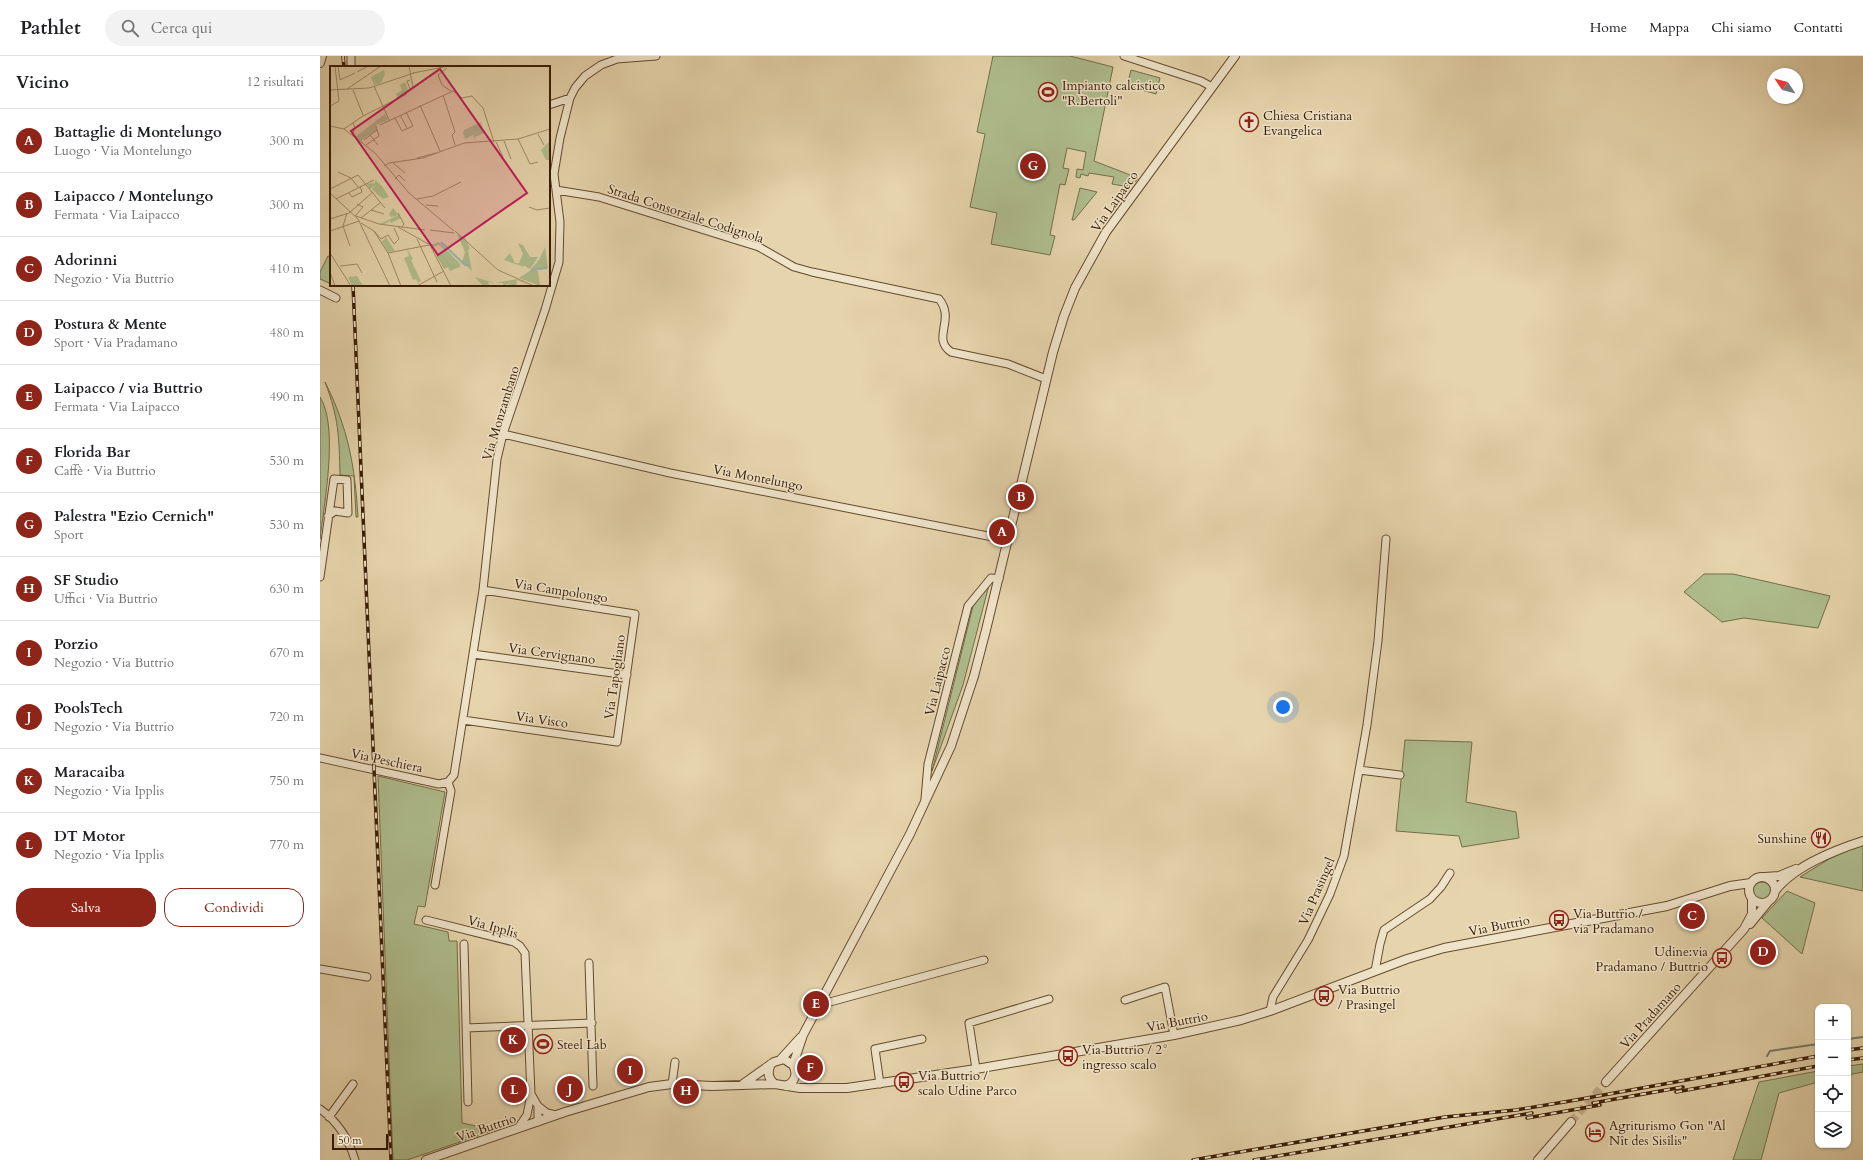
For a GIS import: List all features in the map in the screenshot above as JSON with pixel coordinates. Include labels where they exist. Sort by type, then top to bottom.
[{"type":"street","points":[[320,63],[322,56]]},
{"type":"street","points":[[351,56],[352,66]]},
{"type":"street","name":"Via Monzambano","points":[[435,885],[451,791],[448,782],[454,775],[483,590],[492,491],[497,460],[503,434],[545,310],[559,262],[560,222],[554,174],[560,138],[570,98],[575,88],[585,76],[601,65],[617,59],[656,56]]},
{"type":"street","points":[[1124,56],[1212,87]]},
{"type":"street","name":"Via Laipacco","points":[[793,1065],[803,1035],[924,806],[938,776],[962,716],[999,579],[1046,379],[1064,316],[1089,261],[1106,232],[1235,56]]},
{"type":"street","points":[[550,105],[570,98]]},
{"type":"street","name":"Strada Consorziale Codignola","points":[[556,190],[599,197],[759,247],[794,266],[812,272],[939,299],[945,306],[946,315],[942,340],[944,347],[951,352],[1029,371],[1046,379]]},
{"type":"street","points":[[320,290],[336,298]]},
{"type":"street","name":"Via Montelungo","points":[[503,434],[670,472],[1008,540]]},
{"type":"street","points":[[320,577],[328,516],[334,479],[347,480],[348,513],[333,512],[328,516]]},
{"type":"street","name":"Via Prasingel","points":[[1270,1011],[1270,1004],[1273,997],[1308,940],[1330,894],[1340,867],[1350,827],[1367,725],[1378,640],[1386,540]]},
{"type":"street","name":"Via Laipacco","points":[[924,806],[928,764],[968,606],[991,578],[999,579]]},
{"type":"street","name":"Via Campolongo","points":[[483,590],[635,614]]},
{"type":"street","name":"Via Tapogliano","points":[[617,742],[635,614]]},
{"type":"street","name":"Via Cervignano","points":[[473,654],[627,675]]},
{"type":"street","name":"Via Visco","points":[[463,720],[617,742]]},
{"type":"street","name":"Via Peschiera","points":[[320,758],[439,784],[448,782]]},
{"type":"street","points":[[1359,770],[1400,775]]},
{"type":"street","name":"Via Buttrio","points":[[426,1160],[448,1156],[518,1128],[638,1089],[672,1084],[774,1084],[808,1088],[847,1088],[976,1069],[1174,1035],[1241,1020],[1270,1011],[1407,959],[1444,948],[1667,906],[1723,889],[1751,883],[1756,878],[1779,876],[1802,868],[1863,841]]},
{"type":"street","name":"Via Buttrio","points":[[1723,889],[1739,890],[1758,903],[1768,902],[1773,898],[1775,891],[1785,880],[1802,868]]},
{"type":"street","points":[[1375,971],[1384,930],[1430,898],[1441,887],[1450,873]]},
{"type":"street","points":[[1765,877],[1772,882],[1775,891]]},
{"type":"street","points":[[1751,883],[1749,890],[1751,898]]},
{"type":"street","name":"Via Pradamano","points":[[1744,929],[1752,914],[1751,898]]},
{"type":"street","name":"Via Pradamano","points":[[1606,1082],[1744,929],[1752,923],[1768,902]]},
{"type":"street","name":"Via Ipplis","points":[[426,920],[511,941],[520,946],[526,957],[531,1094],[530,1108],[518,1128]]},
{"type":"street","name":"Via Ipplis","points":[[464,944],[468,1102]]},
{"type":"street","points":[[819,1005],[984,960]]},
{"type":"street","points":[[589,963],[593,1086]]},
{"type":"street","points":[[320,969],[367,977]]},
{"type":"street","points":[[1125,1000],[1165,987],[1174,1035]]},
{"type":"street","points":[[976,1069],[969,1023],[1049,999]]},
{"type":"street","points":[[466,1028],[592,1023]]},
{"type":"street","name":"Via Laipacco","points":[[781,1059],[803,1035]]},
{"type":"street","points":[[880,1084],[875,1049],[922,1039]]},
{"type":"street","points":[[740,1085],[781,1059],[788,1060],[793,1065],[795,1076],[792,1082],[786,1086]]},
{"type":"street","points":[[672,1084],[676,1062]]},
{"type":"street","points":[[771,1064],[769,1076],[774,1084]]},
{"type":"street","points":[[795,1076],[808,1088]]},
{"type":"street","points":[[329,1117],[353,1084]]},
{"type":"street","name":"Via Ipplis","points":[[531,1094],[538,1106]]},
{"type":"street","points":[[538,1106],[547,1113],[556,1115]]},
{"type":"street","points":[[538,1106],[538,1122]]},
{"type":"street","points":[[530,1108],[538,1122]]},
{"type":"street","points":[[320,1109],[347,1138],[356,1160]]},
{"type":"street","points":[[1538,1160],[1571,1122]]},
{"type":"green space","points":[[993,56],[1070,56],[1113,67],[1094,161],[1138,178],[1133,184],[1124,186],[1112,184],[1114,177],[1089,173],[1088,176],[1081,174],[1080,178],[1076,177],[1077,169],[1083,170],[1086,152],[1067,148],[1063,168],[1069,169],[1065,185],[1060,184],[1050,235],[1055,236],[1050,255],[991,244],[997,213],[970,207],[985,134],[977,132]]},
{"type":"green space","points":[[1131,70],[1160,78],[1156,94],[1127,86]]},
{"type":"green space","points":[[1080,188],[1097,192],[1074,220],[1072,220]]},
{"type":"green space","points":[[328,256],[330,257],[330,284],[320,279],[320,272]]},
{"type":"green space","points":[[325,382],[345,431],[349,448],[355,481],[358,517],[356,517],[354,476],[340,475],[336,417]]},
{"type":"green space","points":[[320,397],[326,410],[329,427],[329,466],[320,539]]},
{"type":"green space","points":[[1704,574],[1733,574],[1830,596],[1818,628],[1744,618],[1722,622],[1684,592]]},
{"type":"green space","points":[[989,585],[963,685],[932,771],[973,606]]},
{"type":"green space","points":[[1405,740],[1472,742],[1466,802],[1516,812],[1519,838],[1462,847],[1459,836],[1396,831]]},
{"type":"green space","points":[[378,776],[445,792],[425,907],[418,906],[414,924],[448,932],[449,941],[457,941],[462,1123],[495,1130],[407,1160],[393,1160]]},
{"type":"green space","points":[[1863,844],[1863,891],[1800,877],[1829,859]]},
{"type":"green space","points":[[1762,882],[1768,885],[1771,891],[1768,897],[1762,900],[1756,897],[1753,891],[1756,885]]},
{"type":"green space","points":[[1787,891],[1815,903],[1802,954],[1762,918]]},
{"type":"green space","points":[[1863,1064],[1863,1072],[1851,1074],[1851,1066]]},
{"type":"green space","points":[[1815,1072],[1815,1083],[1779,1093],[1761,1160],[1733,1160],[1759,1082]]},
{"type":"waterway","points":[[1851,1039],[1863,1037]]},
{"type":"waterway","points":[[1767,1056],[1770,1051],[1815,1044]]},
{"type":"tunnel","points":[[1571,1122],[1606,1082]]},
{"type":"railway","points":[[343,56],[344,66]]},
{"type":"railway","points":[[353,286],[391,1160]]},
{"type":"railway","points":[[1851,1050],[1863,1048]]},
{"type":"railway","points":[[1193,1160],[1445,1117],[1516,1110],[1815,1057]]},
{"type":"railway","points":[[1851,1060],[1863,1058]]},
{"type":"railway","points":[[1676,1092],[1815,1067]]},
{"type":"railway","points":[[1593,1103],[1683,1087]]},
{"type":"railway","points":[[1527,1118],[1600,1105]]},
{"type":"railway","points":[[1254,1160],[1532,1113]]},
{"type":"place","name":"Impianto calcistico \"R.Bertoli\"","points":[[1048,92]]},
{"type":"place","name":"Chiesa Cristiana Evangelica","points":[[1249,122]]},
{"type":"place","name":"Palestra \"Ezio Cernich\"","points":[[1033,166]]},
{"type":"place","name":"Laipacco / Montelungo","points":[[1021,497]]},
{"type":"place","name":"Battaglie di Montelungo","points":[[1002,532]]},
{"type":"place","name":"Sunshine","points":[[1821,838]]},
{"type":"place","name":"Adorinni","points":[[1692,916]]},
{"type":"place","name":"Via Buttrio / via Pradamano","points":[[1559,920]]},
{"type":"place","name":"Postura & Mente","points":[[1763,952]]},
{"type":"place","name":"Udine:via Pradamano / Buttrio","points":[[1722,958]]},
{"type":"place","name":"Via Buttrio / Prasingel","points":[[1324,996]]},
{"type":"place","name":"Laipacco / via Buttrio","points":[[816,1004]]},
{"type":"place","name":"Maracaiba","points":[[513,1040]]},
{"type":"place","name":"Steel Lab","points":[[543,1044]]},
{"type":"place","name":"Via Buttrio / 2° ingresso scalo","points":[[1068,1056]]},
{"type":"place","name":"Florida Bar","points":[[810,1068]]},
{"type":"place","name":"Porzio","points":[[630,1071]]},
{"type":"place","name":"Via Buttrio / scalo Udine Parco","points":[[904,1082]]},
{"type":"place","name":"PoolsTech","points":[[570,1089]]},
{"type":"place","name":"DT Motor","points":[[514,1090]]},
{"type":"place","name":"SF Studio","points":[[686,1091]]},
{"type":"place","name":"Agriturismo Gon \"Al Nît des Sisîlis\"","points":[[1595,1132]]}]
